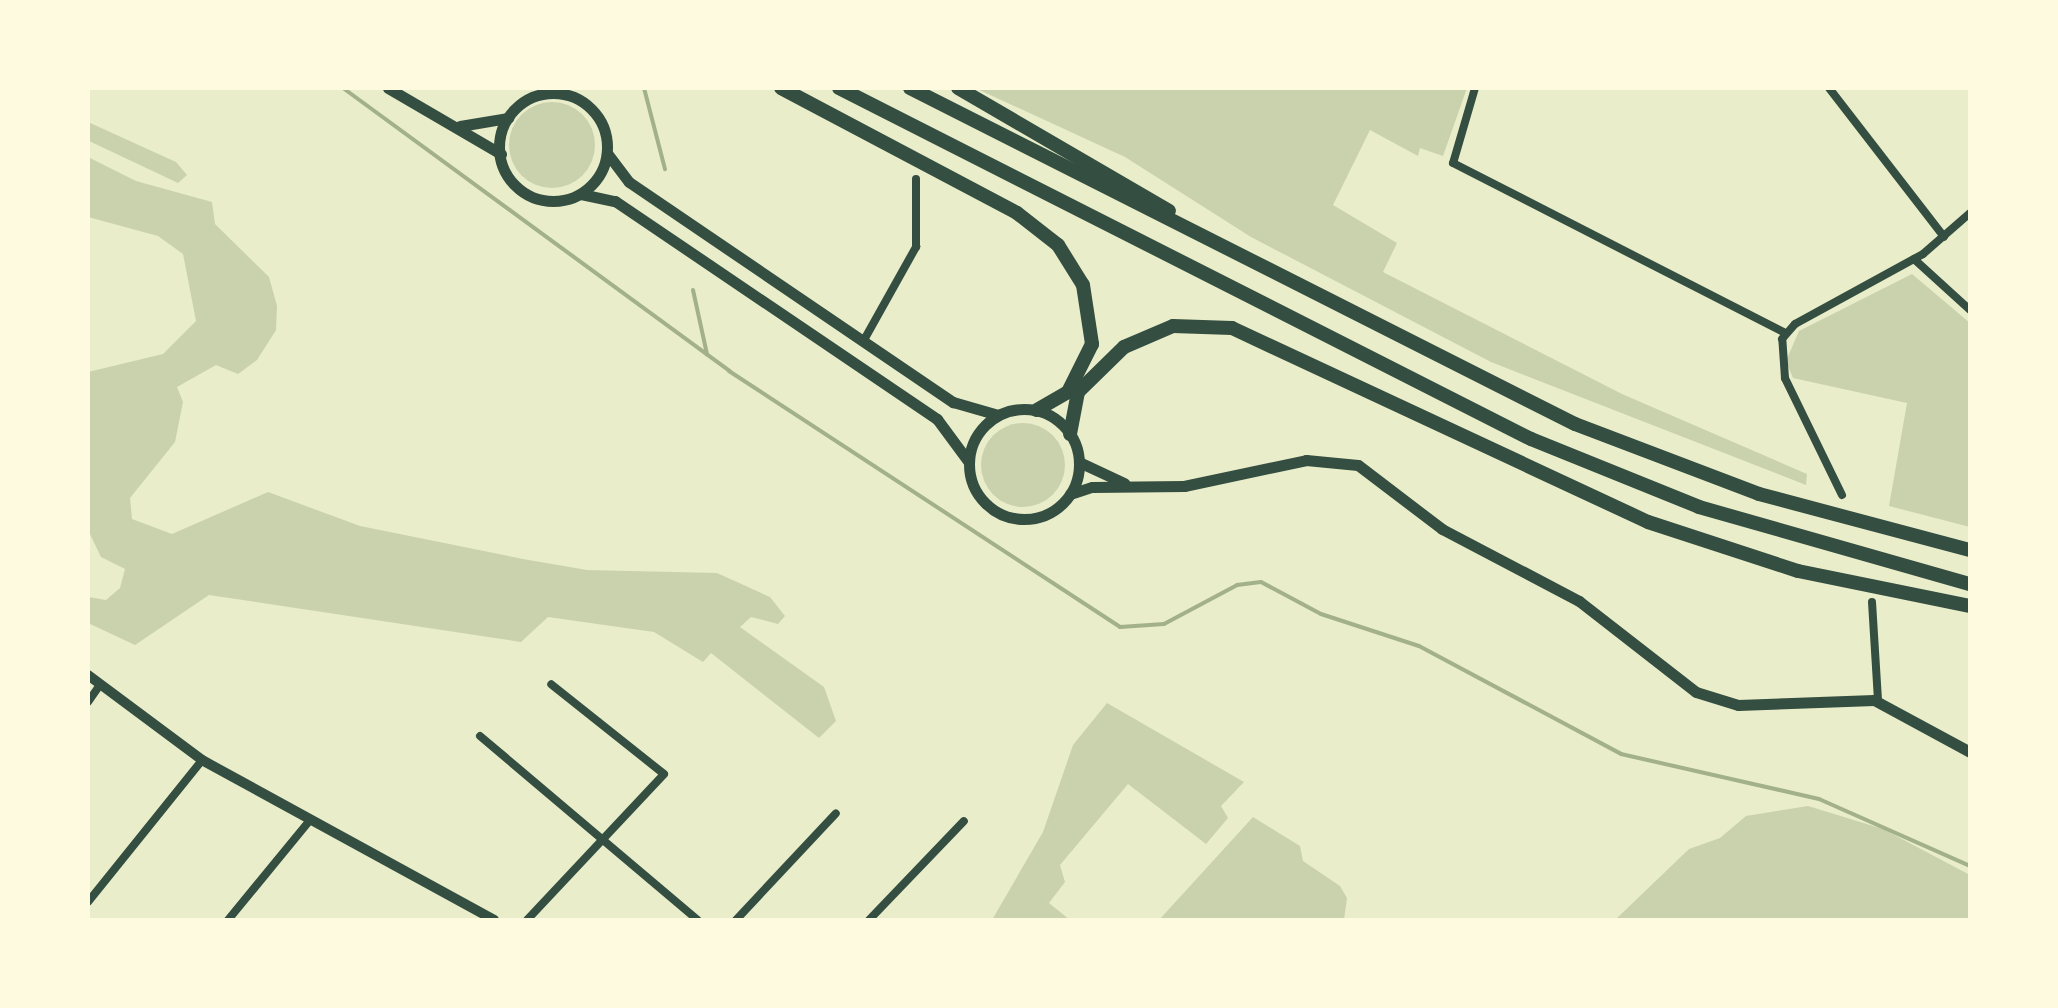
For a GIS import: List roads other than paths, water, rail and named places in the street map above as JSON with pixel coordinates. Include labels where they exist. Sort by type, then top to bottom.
[{"type":"highway","points":[[781,88],[911,160],[1031,221],[1058,245],[1083,285],[1091,352],[1068,392],[1037,410]]},
{"type":"highway","points":[[839,88],[1546,445],[1712,511],[1970,584]]},
{"type":"highway","points":[[910,88],[1240,257],[1626,445],[1759,494],[1970,550]]},
{"type":"highway","points":[[964,92],[1240,257]]},
{"type":"highway","points":[[1070,434],[1078,392],[1124,347],[1173,326],[1232,328],[1676,533],[1810,574],[1970,606]]},
{"type":"main road","points":[[388,88],[459,126],[501,154]]},
{"type":"main road","points":[[574,88],[602,124],[607,153],[629,182],[962,407],[998,415],[1037,410],[1070,434],[1079,462],[1070,494]]},
{"type":"main road","points":[[459,126],[508,118],[534,93],[557,94],[583,102]]},
{"type":"main road","points":[[508,118],[501,154],[511,181],[533,198],[561,201],[581,194],[615,201],[937,419],[968,461],[978,495],[1006,517],[1042,516],[1070,494],[1128,485],[1184,486],[1306,460],[1358,465],[1442,529],[1579,601],[1696,692],[1738,705],[1878,701],[1970,752]]},
{"type":"main road","points":[[581,194],[607,153]]},
{"type":"main road","points":[[968,461],[977,434],[998,415]]},
{"type":"main road","points":[[1079,462],[1128,485]]},
{"type":"street","points":[[1475,88],[1453,163],[1785,333]]},
{"type":"street","points":[[1829,88],[1944,237]]},
{"type":"street","points":[[864,340],[916,247],[916,179]]},
{"type":"street","points":[[1785,333],[1914,259],[1970,213]]},
{"type":"street","points":[[1914,259],[1970,310]]},
{"type":"street","points":[[1785,333],[1781,367],[1842,495]]},
{"type":"street","points":[[1872,602],[1878,701]]},
{"type":"street","points":[[88,675],[202,760],[494,920]]},
{"type":"street","points":[[527,920],[664,774],[551,684]]},
{"type":"street","points":[[88,702],[100,685]]},
{"type":"street","points":[[480,736],[698,920]]},
{"type":"street","points":[[88,902],[202,760]]},
{"type":"street","points":[[736,920],[836,813]]},
{"type":"street","points":[[228,920],[310,820]]},
{"type":"street","points":[[869,920],[964,821]]},
{"type":"waterway","points":[[343,88],[729,371],[1120,627],[1164,624],[1237,585],[1261,582],[1321,614],[1419,646],[1621,754],[1819,799],[1970,866]]},
{"type":"waterway","points":[[644,88],[665,169]]},
{"type":"waterway","points":[[693,290],[707,354]]}]
